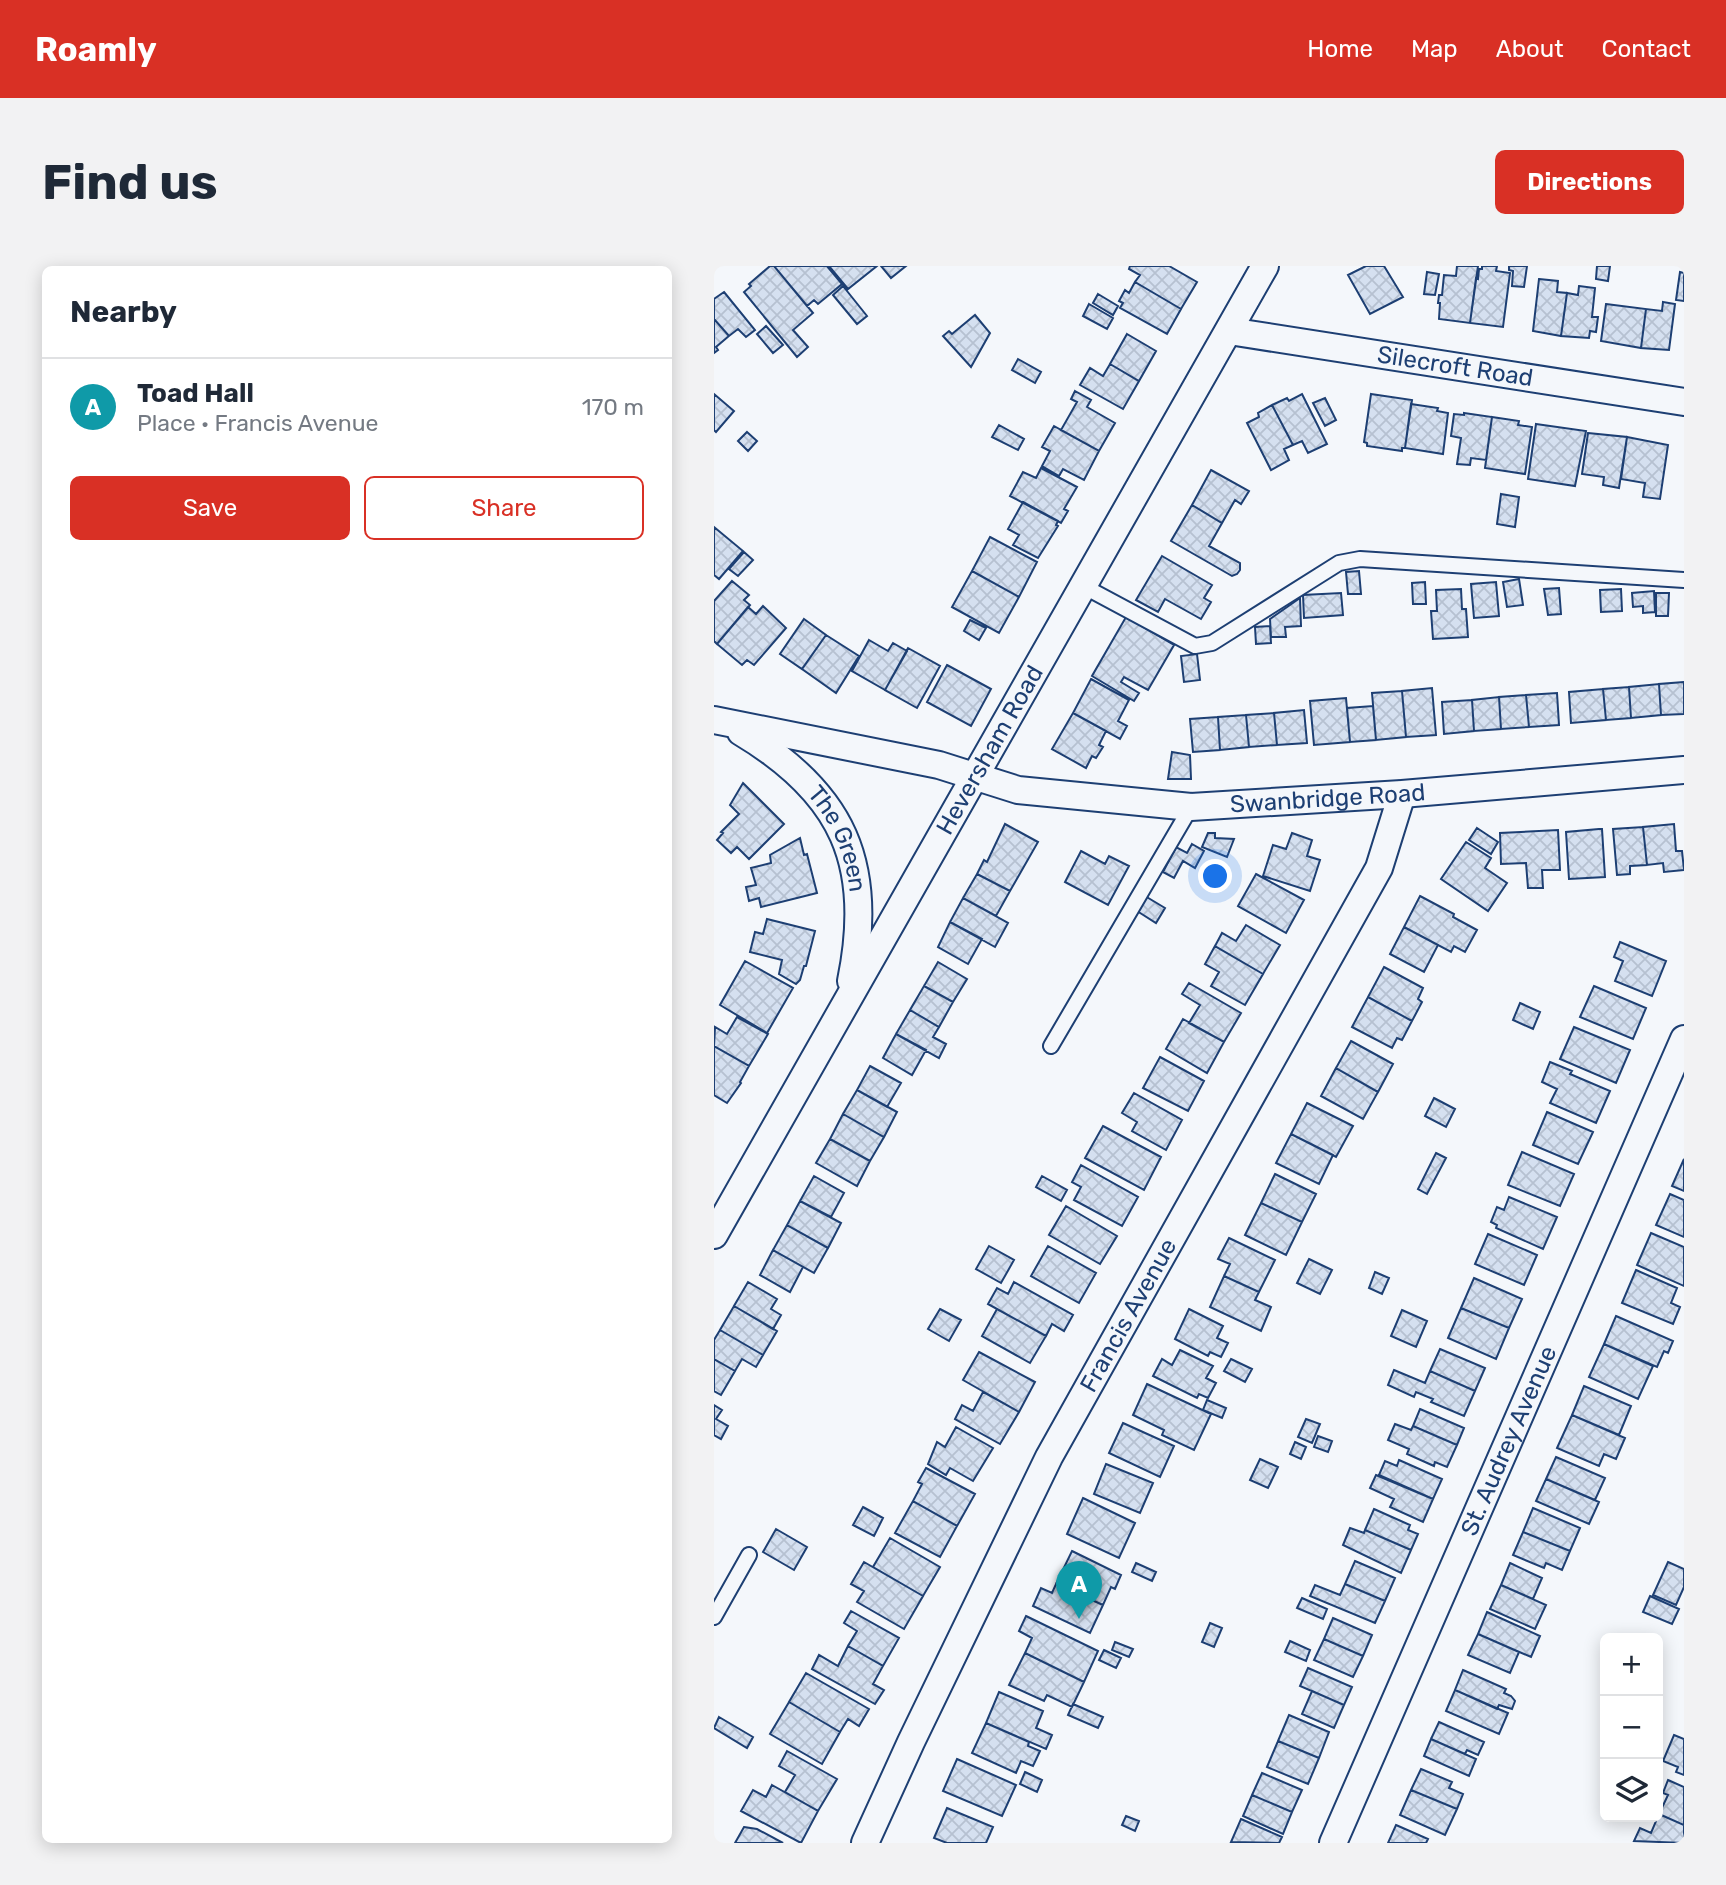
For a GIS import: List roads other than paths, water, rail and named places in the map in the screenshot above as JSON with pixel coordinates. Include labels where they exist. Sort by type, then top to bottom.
[{"type":"street","name":"Heversham Road","points":[[714,1235],[1265,266]]},
{"type":"street","name":"Silecroft Road","points":[[1229,331],[1684,402]]},
{"type":"street","name":"The Green","points":[[720,721],[939,765],[973,776]]},
{"type":"street","name":"The Green","points":[[720,721],[769,749],[802,776],[824,800],[841,828],[852,860],[860,920],[848,1000]]},
{"type":"street","name":"Swanbridge Road","points":[[973,776],[1018,790],[1191,807],[1402,794],[1684,770]]},
{"type":"street","name":"Francis Avenue","points":[[865,1843],[1049,1457],[1378,868],[1402,794]]},
{"type":"street","name":"St. Audrey Avenue","points":[[1333,1843],[1684,1039]]},
{"type":"lane","points":[[1083,586],[1195,646],[1212,643],[1339,563],[1360,559],[1684,580]]},
{"type":"lane","points":[[1051,1046],[1191,807]]},
{"type":"lane","points":[[714,1617],[749,1555]]},
{"type":"place","name":"Toad Hall","points":[[1079,1619]]}]
